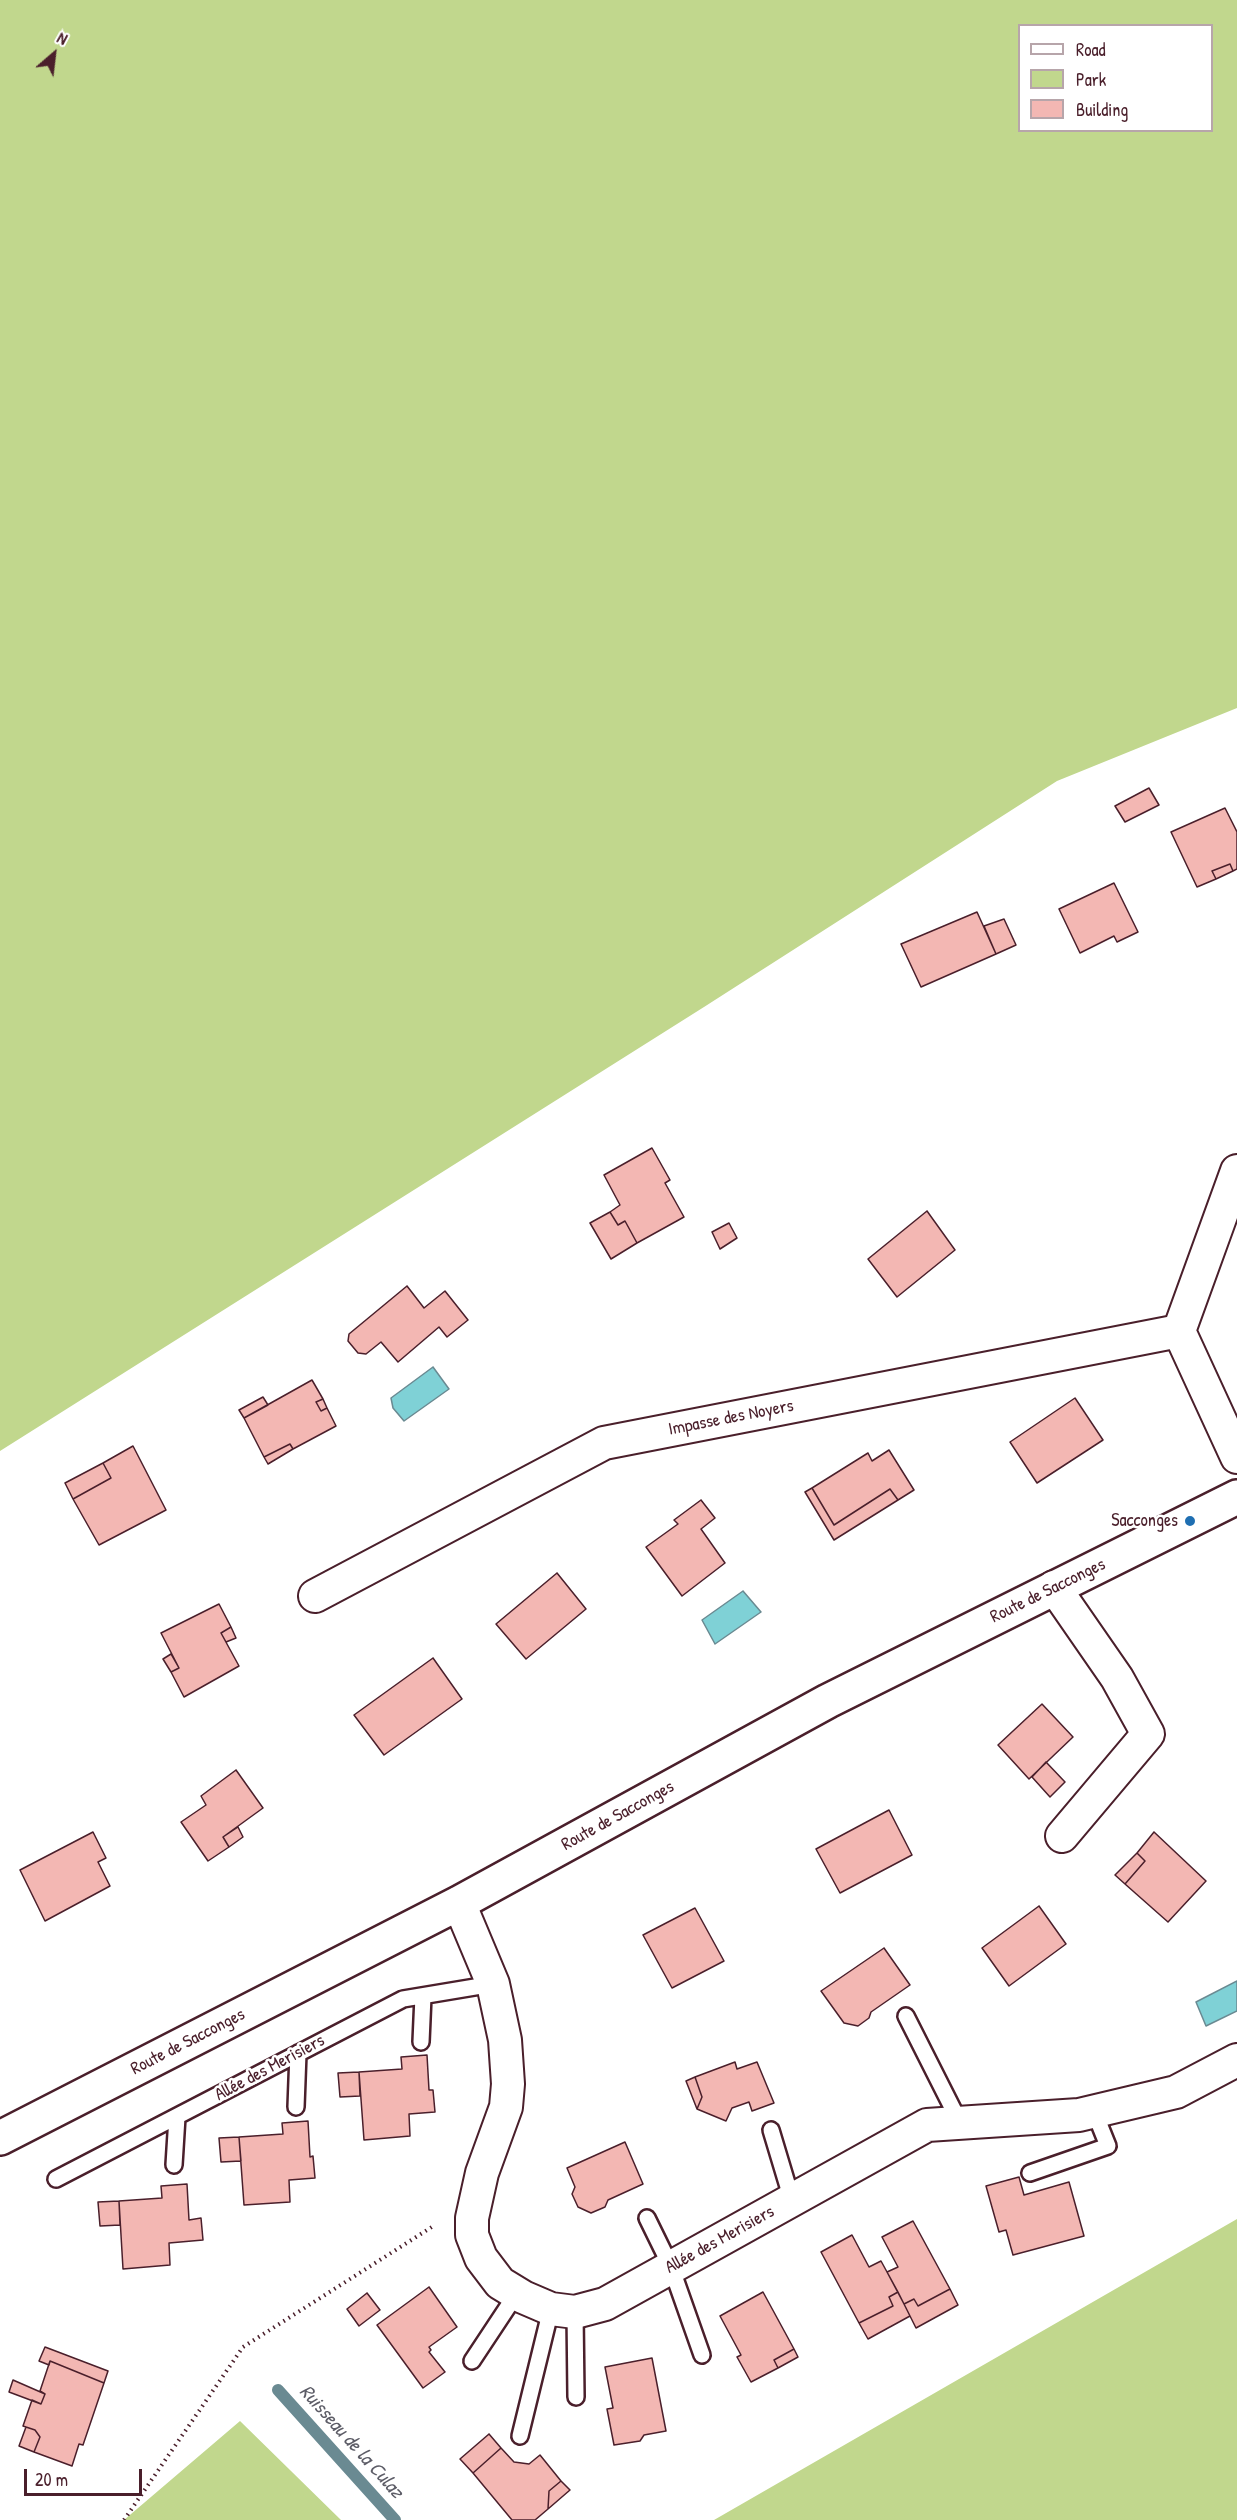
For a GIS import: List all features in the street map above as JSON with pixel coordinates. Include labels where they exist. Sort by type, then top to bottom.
[{"type":"street","points":[[1237,1171],[1179,1331],[1237,1457]]},
{"type":"street","name":"Impasse des Noyers","points":[[315,1596],[604,1443],[1179,1331]]},
{"type":"street","name":"Route de Sacconges","points":[[0,2138],[459,1903],[828,1701],[1237,1497]]},
{"type":"street","points":[[1054,1587],[1117,1678],[1148,1734],[1062,1836]]},
{"type":"street","points":[[459,1903],[493,1984],[505,2040],[508,2084],[506,2107],[482,2173],[476,2198],[472,2218],[472,2235],[481,2258],[500,2283],[517,2293],[563,2311]]},
{"type":"street","name":"Allée des Merisiers","points":[[563,2311],[605,2304],[927,2125],[1079,2115],[1176,2092],[1237,2060]]},
{"type":"lane","name":"Allée des Merisiers","points":[[56,2179],[403,1999],[493,1984]]},
{"type":"lane","points":[[421,2042],[423,1996]]},
{"type":"lane","points":[[906,2016],[960,2123]]},
{"type":"lane","points":[[297,2107],[298,2053]]},
{"type":"lane","points":[[1030,2173],[1107,2146],[1094,2111]]},
{"type":"lane","points":[[174,2165],[177,2117]]},
{"type":"lane","points":[[771,2130],[792,2200]]},
{"type":"lane","points":[[647,2218],[671,2267],[702,2355]]},
{"type":"lane","points":[[472,2361],[517,2293]]},
{"type":"lane","points":[[563,2311],[576,2397]]},
{"type":"lane","points":[[520,2436],[563,2311]]},
{"type":"path","points":[[124,2520],[243,2348],[476,2198]]},
{"type":"green space","points":[[0,0],[1237,0],[1237,708],[1057,781],[704,1007],[0,1451]]},
{"type":"green space","points":[[1237,2219],[1237,2520],[714,2520]]},
{"type":"green space","points":[[240,2421],[341,2520],[124,2520]]},
{"type":"water","points":[[433,1367],[449,1389],[404,1421],[393,1408],[391,1398]]},
{"type":"water","points":[[743,1591],[761,1612],[715,1644],[702,1620]]},
{"type":"water","points":[[1237,1981],[1237,2011],[1206,2026],[1196,2002]]},
{"type":"building","points":[[1149,788],[1159,805],[1125,822],[1115,806]]},
{"type":"building","points":[[1225,808],[1237,832],[1237,869],[1233,871],[1230,864],[1212,871],[1216,879],[1197,887],[1171,832]]},
{"type":"building","points":[[1230,864],[1233,871],[1216,879],[1212,871]]},
{"type":"building","points":[[1114,883],[1138,932],[1117,942],[1114,936],[1080,953],[1059,909]]},
{"type":"building","points":[[977,912],[996,954],[921,987],[901,944]]},
{"type":"building","points":[[1004,919],[1016,945],[996,954],[984,926]]},
{"type":"building","points":[[652,1148],[670,1180],[665,1183],[684,1217],[637,1243],[625,1221],[618,1225],[610,1212],[620,1205],[604,1175]]},
{"type":"building","points":[[927,1211],[955,1250],[897,1297],[868,1259]]},
{"type":"building","points":[[610,1212],[618,1225],[625,1221],[637,1243],[611,1259],[590,1223]]},
{"type":"building","points":[[729,1223],[737,1238],[720,1249],[712,1232]]},
{"type":"building","points":[[407,1286],[424,1308],[445,1291],[468,1320],[447,1337],[439,1327],[398,1362],[381,1342],[366,1354],[358,1353],[348,1341],[349,1334]]},
{"type":"building","points":[[312,1380],[323,1399],[316,1402],[321,1411],[327,1408],[336,1426],[293,1449],[290,1444],[264,1457],[244,1418]]},
{"type":"building","points":[[263,1397],[268,1405],[244,1418],[239,1410]]},
{"type":"building","points":[[1075,1398],[1103,1440],[1037,1483],[1010,1442]]},
{"type":"building","points":[[323,1399],[327,1408],[321,1411],[316,1402]]},
{"type":"building","points":[[290,1444],[293,1449],[268,1464],[264,1457]]},
{"type":"building","points":[[133,1446],[166,1510],[99,1545],[73,1499],[111,1478],[103,1463]]},
{"type":"building","points":[[889,1450],[914,1490],[898,1500],[890,1489],[834,1525],[812,1488],[868,1453],[872,1461]]},
{"type":"building","points":[[103,1463],[111,1478],[73,1499],[65,1483]]},
{"type":"building","points":[[812,1488],[834,1525],[890,1489],[898,1500],[834,1540],[805,1492]]},
{"type":"building","points":[[701,1500],[715,1518],[701,1529],[725,1563],[682,1596],[646,1547],[678,1524],[674,1520]]},
{"type":"building","points":[[557,1573],[586,1609],[526,1659],[496,1624]]},
{"type":"building","points":[[219,1604],[231,1627],[221,1633],[239,1666],[184,1697],[171,1672],[179,1668],[161,1633]]},
{"type":"building","points":[[231,1627],[236,1638],[226,1642],[221,1633]]},
{"type":"building","points":[[171,1654],[179,1668],[171,1672],[163,1659]]},
{"type":"building","points":[[433,1658],[462,1699],[384,1755],[354,1715]]},
{"type":"building","points":[[1042,1704],[1073,1737],[1029,1779],[998,1745]]},
{"type":"building","points":[[1046,1762],[1065,1782],[1050,1797],[1032,1777]]},
{"type":"building","points":[[236,1770],[263,1808],[223,1837],[229,1847],[208,1861],[181,1822],[206,1805],[201,1796]]},
{"type":"building","points":[[889,1810],[912,1855],[840,1893],[816,1849]]},
{"type":"building","points":[[238,1827],[243,1837],[229,1847],[223,1837]]},
{"type":"building","points":[[93,1832],[106,1858],[98,1862],[110,1886],[45,1921],[20,1870]]},
{"type":"building","points":[[1154,1832],[1206,1881],[1168,1922],[1125,1884],[1145,1861],[1137,1853]]},
{"type":"building","points":[[1137,1853],[1145,1861],[1125,1884],[1115,1875]]},
{"type":"building","points":[[1039,1906],[1066,1944],[1009,1986],[982,1948]]},
{"type":"building","points":[[695,1908],[724,1961],[672,1988],[643,1935]]},
{"type":"building","points":[[884,1948],[910,1985],[871,2012],[869,2018],[858,2026],[844,2023],[821,1991]]},
{"type":"building","points":[[427,2055],[429,2090],[433,2090],[435,2112],[409,2114],[410,2136],[364,2140],[359,2072],[402,2069],[401,2057]]},
{"type":"building","points":[[735,2062],[737,2069],[757,2062],[774,2103],[752,2111],[749,2102],[732,2108],[726,2121],[697,2109],[702,2097],[695,2077]]},
{"type":"building","points":[[359,2072],[360,2096],[340,2097],[338,2073]]},
{"type":"building","points":[[695,2077],[702,2097],[697,2109],[686,2081]]},
{"type":"building","points":[[308,2121],[310,2157],[313,2156],[315,2178],[289,2180],[290,2202],[244,2205],[239,2137],[283,2134],[282,2123]]},
{"type":"building","points":[[239,2137],[241,2161],[221,2162],[219,2138]]},
{"type":"building","points":[[625,2142],[643,2184],[608,2200],[605,2207],[591,2213],[578,2207],[572,2194],[575,2187],[567,2168]]},
{"type":"building","points":[[1019,2177],[1024,2195],[1069,2182],[1084,2236],[1013,2255],[1006,2230],[999,2232],[986,2186]]},
{"type":"building","points":[[187,2184],[189,2220],[201,2218],[203,2240],[169,2243],[170,2265],[123,2269],[119,2201],[162,2198],[161,2186]]},
{"type":"building","points":[[119,2201],[120,2225],[100,2226],[98,2202]]},
{"type":"building","points":[[913,2221],[950,2289],[918,2306],[914,2299],[904,2304],[887,2272],[898,2267],[882,2237]]},
{"type":"building","points":[[852,2235],[869,2267],[881,2261],[898,2292],[889,2297],[893,2306],[859,2323],[821,2252]]},
{"type":"building","points":[[429,2287],[457,2327],[429,2347],[431,2350],[429,2352],[445,2372],[423,2388],[377,2325]]},
{"type":"building","points":[[950,2289],[958,2305],[916,2328],[904,2304],[914,2299],[918,2306]]},
{"type":"building","points":[[763,2292],[794,2349],[774,2360],[778,2368],[751,2382],[737,2357],[741,2355],[720,2316]]},
{"type":"building","points":[[898,2292],[910,2316],[868,2339],[859,2323],[893,2306],[889,2297]]},
{"type":"building","points":[[367,2293],[380,2310],[359,2326],[347,2309]]},
{"type":"building","points":[[45,2347],[108,2371],[104,2383],[50,2361],[49,2365],[39,2361]]},
{"type":"building","points":[[794,2349],[798,2357],[778,2368],[774,2360]]},
{"type":"building","points":[[652,2358],[666,2431],[644,2435],[640,2441],[614,2445],[607,2409],[613,2408],[605,2367]]},
{"type":"building","points":[[50,2361],[104,2383],[83,2445],[79,2444],[72,2466],[34,2452],[40,2437],[35,2430],[23,2426],[32,2400],[41,2404],[45,2394],[40,2391]]},
{"type":"building","points":[[13,2380],[45,2394],[41,2404],[9,2392]]},
{"type":"building","points":[[26,2427],[35,2430],[40,2437],[34,2452],[19,2446]]},
{"type":"building","points":[[489,2434],[501,2448],[473,2473],[460,2459]]},
{"type":"building","points":[[501,2448],[514,2462],[529,2464],[540,2455],[561,2481],[549,2491],[548,2509],[535,2520],[512,2520],[473,2473]]},
{"type":"building","points":[[561,2481],[570,2490],[548,2509],[549,2491]]},
{"type":"waterway","name":"Ruisseau de la Culaz","points":[[278,2390],[395,2520]]},
{"type":"place","name":"Sacconges","points":[[1190,1521]]}]
